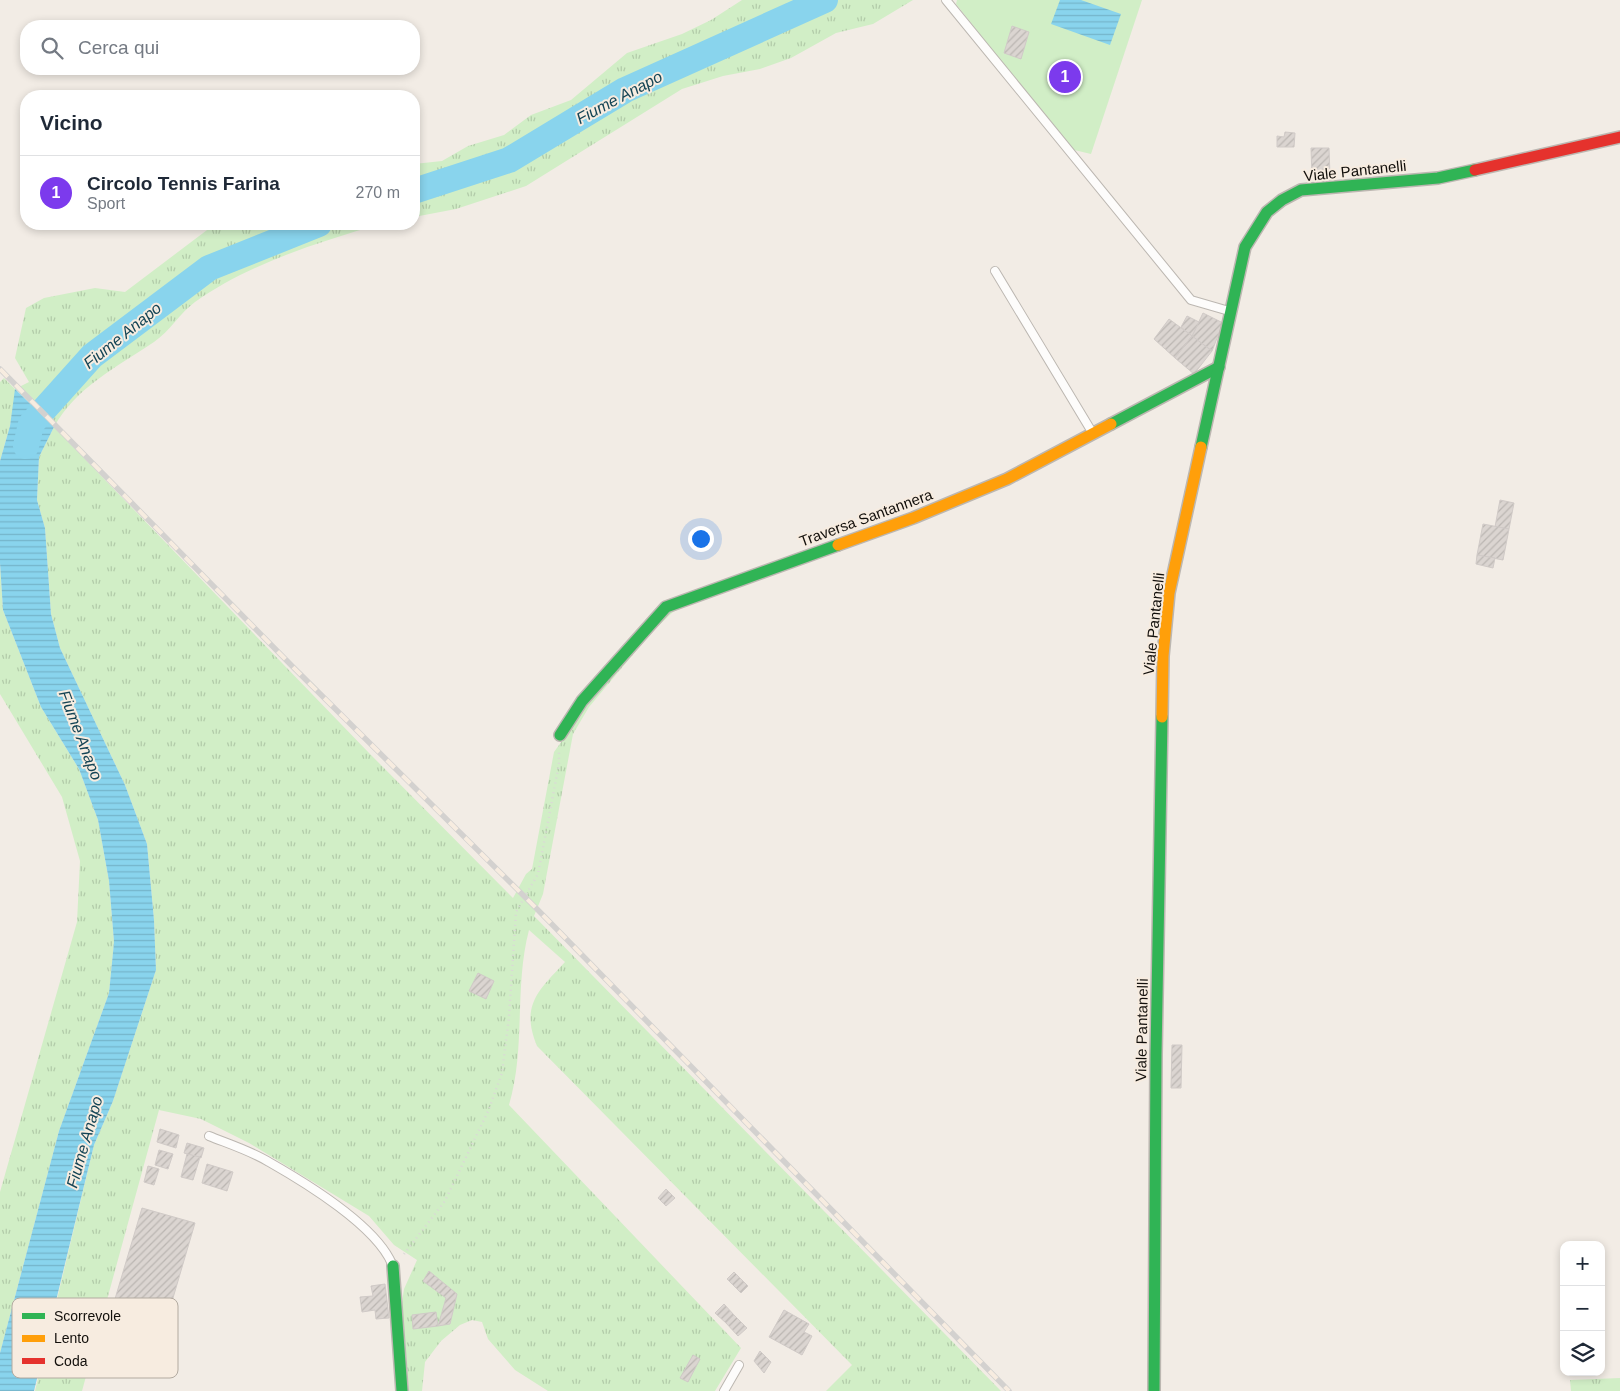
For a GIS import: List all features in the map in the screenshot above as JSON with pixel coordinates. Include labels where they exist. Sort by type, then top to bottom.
[{"type":"street","name":"Viale Pantanelli","points":[[1154,1390],[1156,1055],[1163,656],[1169,593],[1248,240],[1264,214],[1286,196],[1301,190],[1438,178],[1620,137]]},
{"type":"street","name":"Traversa Santannera","points":[[560,735],[582,701],[666,607],[930,512],[1007,479],[1092,432],[1219,367]]},
{"type":"street","points":[[393,1266],[402,1391]]},
{"type":"lane","points":[[946,0],[1191,300],[1231,311]]},
{"type":"lane","points":[[995,271],[1092,432]]},
{"type":"lane","points":[[209,1136],[268,1162],[342,1209],[362,1225],[386,1250],[393,1266]]},
{"type":"lane","points":[[724,1391],[740,1366]]},
{"type":"path","points":[[393,1266],[411,1247],[444,1201],[488,1109],[502,1073],[509,1017],[516,912],[538,874],[559,764],[560,735]]},
{"type":"green space","points":[[742,0],[913,0],[873,24],[836,33],[791,58],[760,69],[723,76],[682,89],[526,186],[456,209],[420,216],[420,163],[442,161],[468,146],[504,135],[531,115],[571,100],[627,53],[682,34],[711,20]]},
{"type":"green space","points":[[957,0],[1142,0],[1091,154],[1070,149],[956,4]]},
{"type":"green space","points":[[207,230],[361,230],[261,265],[216,288],[190,306],[160,338],[85,389],[63,413],[54,427],[16,389],[10,426],[0,461],[0,382],[4,378],[15,389],[29,382],[15,358],[26,308],[44,298],[95,288],[125,292]]},
{"type":"green space","points":[[54,427],[369,753],[513,898],[526,874],[532,869],[554,752],[613,670],[657,619],[667,612],[700,599],[673,612],[652,632],[589,707],[573,734],[543,894],[534,916],[1001,1391],[826,1391],[852,1365],[537,1046],[532,1032],[531,1020],[535,999],[547,981],[565,962],[529,930],[522,973],[517,1062],[509,1105],[741,1348],[715,1391],[548,1391],[515,1370],[488,1339],[482,1322],[472,1320],[460,1325],[441,1341],[425,1362],[422,1391],[409,1391],[402,1302],[404,1289],[417,1260],[394,1245],[369,1216],[249,1143],[201,1119],[159,1110],[107,1298],[57,1298],[94,1145],[113,1101],[156,970],[154,920],[147,844],[125,785],[60,648],[51,614],[45,528],[37,500],[39,457]]},
{"type":"green space","points":[[0,563],[3,610],[41,707],[79,769],[98,820],[109,881],[114,942],[109,993],[59,1131],[15,1298],[12,1298],[12,1308],[0,1353],[0,1192],[77,922],[80,861],[62,797],[0,694]]},
{"type":"green space","points":[[38,1378],[86,1378],[82,1391],[35,1391]]},
{"type":"green space","points":[[1620,1378],[1620,1391],[1571,1391],[1570,1380]]},
{"type":"water","points":[[1060,0],[1081,0],[1121,14],[1110,45],[1051,24]]},
{"type":"water","points":[[15,389],[54,427],[39,457],[37,500],[45,528],[51,614],[60,648],[125,785],[147,844],[154,920],[156,970],[113,1101],[94,1145],[57,1298],[15,1298],[59,1131],[109,993],[114,942],[109,881],[98,820],[79,769],[41,707],[3,610],[0,563],[0,461],[10,426]]},
{"type":"water","points":[[12,1308],[12,1378],[37,1378],[34,1391],[0,1391],[0,1353]]},
{"type":"building","points":[[1012,26],[1029,32],[1021,59],[1004,53]]},
{"type":"building","points":[[1285,132],[1295,133],[1294,147],[1277,147],[1277,136],[1284,137]]},
{"type":"building","points":[[1311,148],[1329,148],[1330,176],[1312,177]]},
{"type":"building","points":[[1203,313],[1223,323],[1212,351],[1192,336]]},
{"type":"building","points":[[1187,316],[1199,322],[1192,336],[1181,327]]},
{"type":"building","points":[[1169,319],[1192,336],[1175,358],[1154,339]]},
{"type":"building","points":[[1192,336],[1212,351],[1194,374],[1175,358]]},
{"type":"building","points":[[1500,500],[1514,503],[1509,529],[1495,527]]},
{"type":"building","points":[[1483,524],[1509,529],[1503,560],[1477,555]]},
{"type":"building","points":[[1477,555],[1495,558],[1493,568],[1476,564]]},
{"type":"building","points":[[478,973],[494,981],[486,999],[469,991]]},
{"type":"building","points":[[1172,1045],[1182,1045],[1181,1088],[1171,1088]]},
{"type":"building","points":[[160,1129],[179,1135],[176,1148],[157,1142]]},
{"type":"building","points":[[187,1143],[204,1148],[201,1158],[184,1153]]},
{"type":"building","points":[[159,1150],[173,1154],[168,1169],[155,1165]]},
{"type":"building","points":[[187,1154],[200,1157],[193,1180],[181,1177]]},
{"type":"building","points":[[207,1164],[233,1172],[227,1191],[202,1183]]},
{"type":"building","points":[[148,1166],[159,1169],[154,1185],[144,1182]]},
{"type":"building","points":[[666,1189],[675,1198],[666,1206],[658,1198]]},
{"type":"building","points":[[142,1208],[195,1223],[173,1298],[115,1298]]},
{"type":"building","points":[[429,1271],[457,1294],[450,1324],[438,1326],[446,1298],[423,1281]]},
{"type":"building","points":[[734,1272],[748,1286],[741,1293],[727,1279]]},
{"type":"building","points":[[385,1284],[389,1318],[376,1319],[375,1310],[362,1312],[360,1297],[373,1296],[371,1286]]},
{"type":"building","points":[[724,1304],[734,1315],[726,1323],[715,1313]]},
{"type":"building","points":[[784,1310],[809,1324],[804,1332],[812,1336],[802,1355],[769,1337]]},
{"type":"building","points":[[436,1312],[438,1326],[413,1329],[412,1315]]},
{"type":"building","points":[[734,1315],[747,1328],[738,1336],[726,1323]]},
{"type":"building","points":[[760,1351],[771,1362],[764,1373],[754,1361]]},
{"type":"building","points":[[693,1355],[700,1359],[688,1382],[680,1378]]},
{"type":"waterway","name":"Fiume Anapo","points":[[420,189],[509,160],[625,90],[825,0]]},
{"type":"waterway","name":"Fiume Anapo","points":[[26,446],[31,424],[92,356],[209,268],[304,230]]},
{"type":"railway","points":[[0,369],[293,667],[536,908],[1009,1391]]},
{"type":"traffic: fast","points":[[1201,447],[1245,247],[1267,212],[1282,200],[1301,190],[1438,178],[1475,170]]},
{"type":"traffic: fast","points":[[1111,424],[1219,367]]},
{"type":"traffic: fast","points":[[560,735],[582,701],[666,607],[838,545]]},
{"type":"traffic: fast","points":[[1154,1391],[1156,1055],[1162,717]]},
{"type":"traffic: fast","points":[[393,1266],[402,1391]]},
{"type":"traffic: slow","points":[[838,545],[913,518],[1007,479],[1111,424]]},
{"type":"traffic: slow","points":[[1162,717],[1163,656],[1169,593],[1201,447]]},
{"type":"traffic: jam","points":[[1475,170],[1620,137]]},
{"type":"place","name":"Circolo Tennis Farina","points":[[1065,77]]}]
